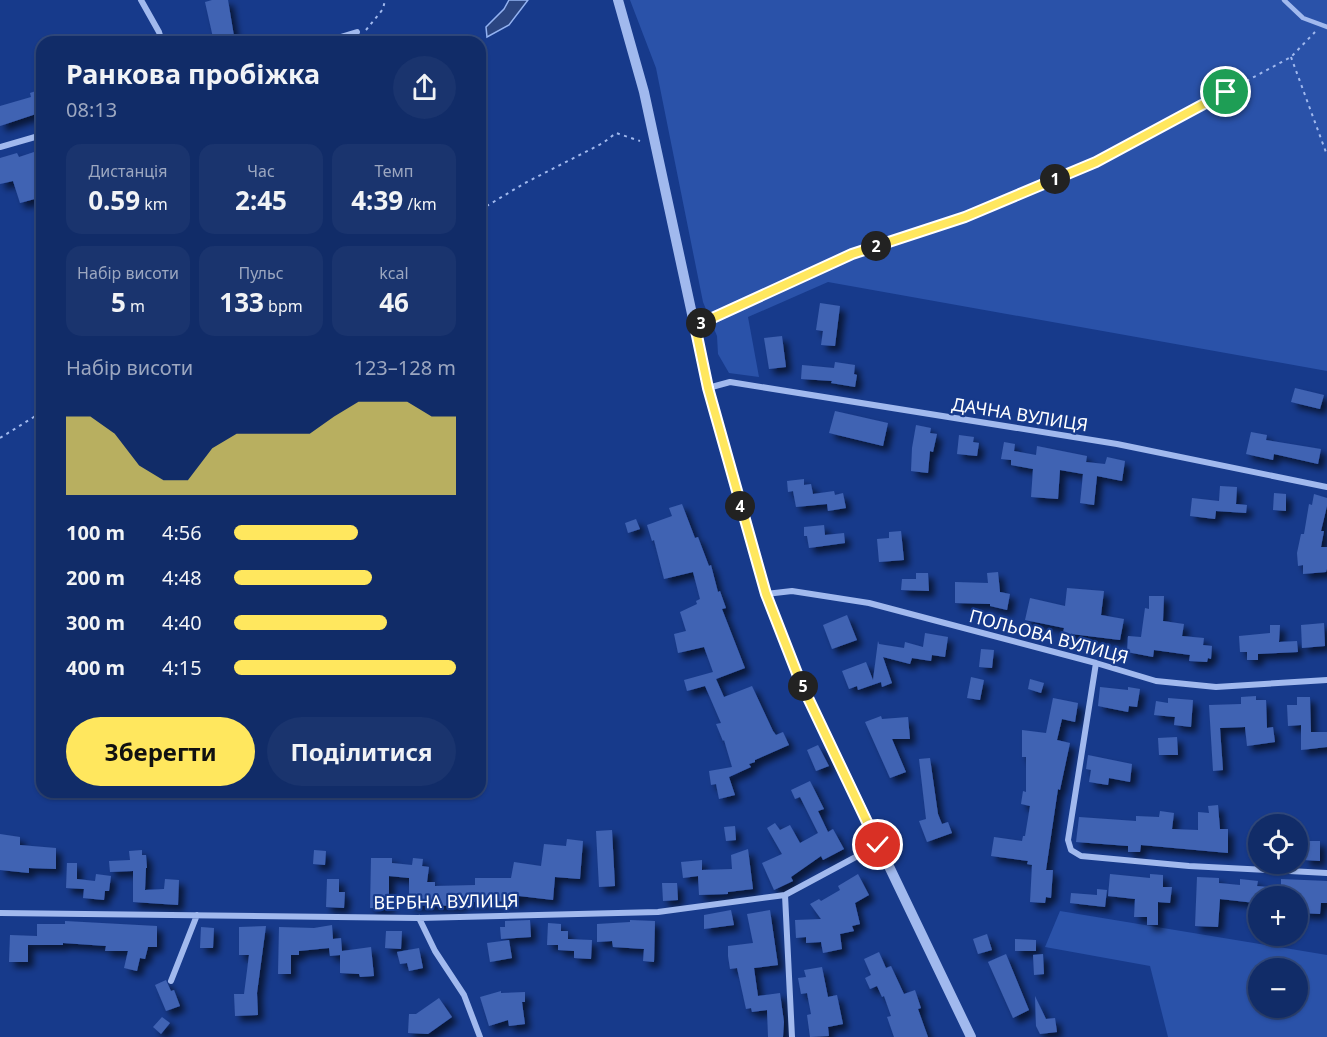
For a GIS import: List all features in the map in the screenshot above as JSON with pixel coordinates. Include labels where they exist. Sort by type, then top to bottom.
[{"type":"street","points":[[141,0],[160,36]]},
{"type":"street","points":[[618,0],[644,92],[708,388],[766,594],[800,681],[971,1037]]},
{"type":"street","points":[[344,36],[357,32]]},
{"type":"street","points":[[0,147],[36,137]]},
{"type":"street","name":"ДАЧНА ВУЛИЦЯ","points":[[708,388],[730,382],[1106,442],[1327,487]]},
{"type":"street","name":"ПОЛЬОВА ВУЛИЦЯ","points":[[766,594],[792,591],[869,603],[1156,681],[1216,687],[1327,680]]},
{"type":"street","points":[[1096,663],[1068,840],[1071,850],[1081,856],[1121,861],[1327,873]]},
{"type":"street","name":"ВЕРБНА ВУЛИЦЯ","points":[[0,913],[419,918],[658,912],[785,895],[878,845]]},
{"type":"street","points":[[785,895],[792,1037]]},
{"type":"street","points":[[171,981],[197,915]]},
{"type":"street","points":[[419,918],[435,951],[464,995],[480,1037]]},
{"type":"lane","points":[[1284,0],[1303,18],[1324,26]]},
{"type":"path","points":[[357,32],[368,29],[383,9],[385,0]]},
{"type":"path","points":[[695,326],[852,254],[965,217],[1096,162],[1291,57],[1324,26]]},
{"type":"path","points":[[1291,57],[1327,155]]},
{"type":"path","points":[[486,206],[525,183],[603,143],[616,133],[640,141]]},
{"type":"path","points":[[0,438],[36,416]]},
{"type":"shaded area","points":[[509,0],[528,0],[509,25],[487,37],[486,27],[504,9]]},
{"type":"shaded area","points":[[630,0],[1327,0],[1327,371],[828,282],[748,317],[759,377],[729,373],[718,354],[717,336],[703,302],[656,68]]},
{"type":"shaded area","points":[[1060,911],[1248,942],[1248,946],[1272,946],[1327,955],[1327,1037],[1168,1037],[1150,966],[1045,947]]},
{"type":"building","points":[[228,0],[234,36],[213,36],[205,2]]},
{"type":"building","points":[[36,91],[36,114],[0,126],[0,106],[31,97],[30,93]]},
{"type":"building","points":[[36,151],[36,199],[20,203],[13,181],[0,184],[0,158],[17,153],[19,157]]},
{"type":"building","points":[[820,303],[840,306],[835,346],[821,345],[823,331],[816,330]]},
{"type":"building","points":[[782,336],[786,367],[769,369],[764,338]]},
{"type":"building","points":[[835,362],[855,365],[854,374],[857,375],[855,387],[831,383],[832,381],[801,379],[802,365],[834,368]]},
{"type":"building","points":[[1295,388],[1324,395],[1320,409],[1291,402]]},
{"type":"building","points":[[835,411],[888,423],[883,446],[829,433]]},
{"type":"building","points":[[916,425],[931,428],[930,433],[937,434],[933,452],[930,451],[928,473],[911,471]]},
{"type":"building","points":[[1251,432],[1267,435],[1266,440],[1321,449],[1318,464],[1274,454],[1273,460],[1246,454]]},
{"type":"building","points":[[959,435],[974,437],[973,442],[979,443],[977,456],[957,454]]},
{"type":"building","points":[[1004,442],[1015,444],[1014,451],[1036,455],[1037,446],[1087,456],[1086,462],[1105,464],[1107,457],[1125,461],[1122,481],[1097,476],[1094,505],[1080,503],[1083,474],[1060,470],[1058,499],[1031,497],[1033,469],[1011,465],[1011,460],[1001,459]]},
{"type":"building","points":[[804,479],[804,485],[811,484],[813,494],[834,491],[835,495],[843,493],[846,508],[828,511],[827,504],[796,507],[793,491],[788,492],[787,481]]},
{"type":"building","points":[[1220,486],[1237,487],[1236,504],[1247,505],[1246,513],[1216,511],[1215,519],[1190,516],[1192,498],[1219,501]]},
{"type":"building","points":[[1274,493],[1286,494],[1286,511],[1273,510]]},
{"type":"building","points":[[1314,494],[1327,498],[1321,531],[1324,531],[1321,547],[1327,547],[1327,569],[1326,572],[1303,574],[1303,565],[1298,566],[1297,553],[1301,534],[1304,534],[1309,504],[1312,505]]},
{"type":"building","points":[[682,504],[695,538],[698,537],[709,566],[711,565],[718,592],[720,591],[726,608],[722,609],[745,668],[716,679],[724,697],[752,686],[773,731],[776,735],[783,732],[789,745],[755,760],[749,764],[751,767],[729,777],[735,795],[719,799],[716,784],[711,785],[709,771],[732,767],[724,740],[716,724],[721,723],[705,686],[687,691],[684,680],[713,672],[704,647],[678,653],[674,634],[686,631],[680,612],[697,604],[696,601],[700,599],[693,572],[664,579],[654,540],[652,541],[647,525],[672,516],[669,508]]},
{"type":"building","points":[[636,519],[640,529],[628,533],[625,523]]},
{"type":"building","points":[[824,525],[825,535],[844,533],[845,543],[809,548],[807,536],[804,536],[804,527]]},
{"type":"building","points":[[901,531],[904,560],[879,562],[877,539],[889,538],[889,532]]},
{"type":"building","points":[[998,572],[1000,592],[1010,594],[1007,610],[990,606],[990,604],[955,603],[955,582],[988,583],[987,573]]},
{"type":"building","points":[[916,573],[928,573],[929,591],[901,590],[902,579],[916,579]]},
{"type":"building","points":[[1067,588],[1104,591],[1101,615],[1124,619],[1120,640],[1063,633],[1064,628],[1025,620],[1030,598],[1065,606]]},
{"type":"building","points":[[1149,596],[1164,596],[1163,621],[1184,624],[1182,636],[1204,638],[1203,645],[1212,646],[1211,659],[1208,658],[1207,662],[1189,661],[1190,655],[1154,650],[1153,657],[1127,652],[1128,636],[1141,637],[1145,608],[1149,609]]},
{"type":"building","points":[[847,615],[857,640],[832,649],[823,625]]},
{"type":"building","points":[[1324,623],[1325,646],[1302,648],[1301,625]]},
{"type":"building","points":[[1270,625],[1280,625],[1279,642],[1297,641],[1298,652],[1258,654],[1258,660],[1247,660],[1247,652],[1240,652],[1239,636],[1270,633]]},
{"type":"building","points":[[925,633],[948,637],[945,657],[932,655],[931,661],[912,658],[910,664],[883,657],[892,683],[882,687],[881,682],[858,690],[857,686],[849,689],[842,671],[866,662],[873,680],[878,641],[879,644],[904,648],[905,642],[923,647]]},
{"type":"building","points":[[981,649],[994,650],[992,668],[979,667]]},
{"type":"building","points":[[971,677],[984,680],[980,700],[967,698]]},
{"type":"building","points":[[1030,679],[1044,683],[1041,693],[1028,689]]},
{"type":"building","points":[[1100,687],[1140,689],[1137,707],[1129,706],[1128,712],[1098,706]]},
{"type":"building","points":[[1256,696],[1256,700],[1266,700],[1267,728],[1273,727],[1275,742],[1247,746],[1245,727],[1220,728],[1223,770],[1213,771],[1209,705],[1241,704],[1241,697]]},
{"type":"building","points":[[1297,697],[1310,697],[1311,732],[1327,732],[1327,747],[1301,750],[1301,725],[1288,726],[1287,705],[1297,705]]},
{"type":"building","points":[[1053,698],[1078,703],[1075,722],[1062,719],[1057,740],[1070,743],[1060,790],[1058,789],[1046,870],[1053,870],[1051,898],[1046,897],[1045,903],[1030,902],[1032,865],[1027,864],[1028,861],[991,856],[994,837],[1022,841],[1025,836],[1030,806],[1021,804],[1023,791],[1026,792],[1026,757],[1022,757],[1022,730],[1046,733]]},
{"type":"building","points":[[1168,698],[1193,700],[1191,727],[1174,725],[1175,717],[1154,715],[1156,701],[1168,703]]},
{"type":"building","points":[[881,716],[882,719],[908,717],[910,739],[892,739],[906,772],[890,778],[865,722]]},
{"type":"building","points":[[1177,737],[1178,755],[1159,755],[1158,738]]},
{"type":"building","points":[[818,745],[829,766],[816,771],[807,750]]},
{"type":"building","points":[[1088,755],[1132,764],[1130,782],[1109,778],[1108,785],[1089,782],[1091,770],[1086,769]]},
{"type":"building","points":[[930,758],[938,814],[942,824],[948,822],[952,833],[927,842],[919,821],[926,819],[919,759]]},
{"type":"building","points":[[810,781],[824,809],[818,811],[828,832],[833,829],[844,849],[823,860],[821,856],[791,877],[793,881],[774,890],[762,863],[782,854],[767,828],[775,823],[780,830],[790,825],[800,843],[818,833],[800,797],[795,799],[791,790]]},
{"type":"building","points":[[1218,805],[1220,829],[1228,829],[1228,853],[1141,845],[1140,852],[1128,852],[1128,846],[1076,842],[1079,817],[1136,821],[1136,816],[1159,817],[1160,811],[1174,813],[1172,829],[1198,830],[1198,812],[1209,813],[1208,806]]},
{"type":"building","points":[[735,826],[736,840],[726,841],[724,827]]},
{"type":"building","points":[[612,830],[615,886],[599,887],[596,831]]},
{"type":"building","points":[[0,834],[20,837],[20,845],[56,848],[56,869],[29,868],[29,873],[0,870]]},
{"type":"building","points":[[567,839],[583,841],[580,879],[555,877],[553,900],[519,896],[519,901],[461,902],[461,906],[409,905],[409,878],[389,876],[389,908],[370,908],[371,858],[392,858],[392,863],[412,865],[413,858],[423,859],[422,866],[429,867],[427,882],[435,882],[435,886],[475,885],[475,878],[511,878],[514,862],[541,866],[544,844],[566,846]]},
{"type":"building","points":[[1308,841],[1320,841],[1320,861],[1308,860]]},
{"type":"building","points":[[748,849],[753,889],[728,892],[728,894],[699,895],[698,876],[683,878],[681,862],[702,860],[702,870],[732,869],[731,855]]},
{"type":"building","points":[[142,850],[142,855],[146,855],[147,868],[145,890],[164,889],[165,879],[179,880],[178,905],[133,902],[133,871],[110,872],[109,861],[130,860],[129,851]]},
{"type":"building","points":[[314,850],[326,851],[325,865],[313,864]]},
{"type":"building","points":[[67,863],[77,863],[77,879],[95,881],[96,874],[111,876],[109,891],[105,891],[104,900],[83,898],[84,889],[66,888]]},
{"type":"building","points":[[858,874],[869,895],[855,903],[860,924],[852,926],[854,931],[840,934],[842,949],[823,953],[821,942],[806,943],[806,937],[796,938],[795,920],[821,919],[810,904],[819,899],[821,901],[840,890],[838,886]]},
{"type":"building","points":[[1110,874],[1150,878],[1150,874],[1163,875],[1163,887],[1172,887],[1170,903],[1158,902],[1158,925],[1147,925],[1147,917],[1134,917],[1135,899],[1108,896]]},
{"type":"building","points":[[1197,877],[1219,878],[1219,883],[1240,885],[1240,879],[1258,881],[1257,886],[1248,886],[1248,902],[1220,899],[1218,927],[1195,926]]},
{"type":"building","points":[[327,879],[339,879],[339,892],[345,892],[344,908],[326,907]]},
{"type":"building","points":[[1281,879],[1327,881],[1327,903],[1321,903],[1320,914],[1308,913],[1308,886],[1281,886]]},
{"type":"building","points":[[662,883],[677,883],[678,900],[663,901]]},
{"type":"building","points":[[1097,889],[1107,890],[1105,907],[1070,903],[1071,893],[1097,895]]},
{"type":"building","points":[[731,910],[734,925],[704,929],[704,915]]},
{"type":"building","points":[[770,910],[778,965],[754,968],[758,996],[780,993],[784,1022],[783,1037],[768,1037],[767,1010],[752,1012],[751,1008],[746,1009],[737,968],[730,969],[728,956],[728,946],[753,943],[747,914]]},
{"type":"building","points":[[530,920],[531,937],[501,939],[500,927],[505,927],[505,921]]},
{"type":"building","points":[[630,920],[655,921],[654,962],[643,961],[644,949],[613,947],[612,941],[597,942],[597,924],[630,922]]},
{"type":"building","points":[[65,921],[157,926],[157,947],[148,947],[145,959],[140,958],[137,971],[124,968],[128,951],[105,951],[106,946],[63,943],[63,945],[28,945],[28,962],[9,962],[10,935],[37,936],[37,924],[65,924]]},
{"type":"building","points":[[548,923],[561,924],[561,931],[568,931],[568,939],[592,940],[591,959],[574,958],[574,951],[558,950],[558,945],[547,945]]},
{"type":"building","points":[[332,925],[333,939],[341,938],[342,951],[371,947],[374,976],[360,977],[359,974],[340,973],[340,955],[330,956],[329,948],[299,951],[299,955],[291,955],[291,974],[278,974],[279,927],[314,928]]},
{"type":"building","points":[[266,926],[257,993],[258,1015],[235,1016],[234,994],[244,994],[249,955],[239,955],[239,927]]},
{"type":"building","points":[[201,927],[214,928],[213,948],[200,948]]},
{"type":"building","points":[[386,931],[402,931],[401,949],[385,948]]},
{"type":"building","points":[[987,934],[992,950],[978,954],[973,939]]},
{"type":"building","points":[[1015,939],[1036,940],[1036,951],[1015,951]]},
{"type":"building","points":[[509,940],[512,958],[490,962],[487,943]]},
{"type":"building","points":[[419,948],[423,968],[409,971],[407,963],[400,964],[397,952]]},
{"type":"building","points":[[879,952],[886,968],[891,966],[904,994],[915,990],[921,1008],[918,1009],[928,1037],[894,1037],[887,1017],[891,1016],[884,996],[882,997],[877,986],[870,989],[865,978],[871,975],[864,959]]},
{"type":"building","points":[[1006,954],[1029,1010],[1013,1018],[988,962]]},
{"type":"building","points":[[1043,954],[1044,974],[1034,975],[1033,955]]},
{"type":"building","points":[[822,967],[828,997],[837,995],[843,1024],[828,1027],[829,1036],[810,1037],[807,1015],[811,1014],[807,993],[801,994],[798,978],[806,977],[804,970]]},
{"type":"building","points":[[166,980],[171,991],[174,990],[180,1006],[166,1011],[155,985]]},
{"type":"building","points":[[501,991],[501,993],[525,992],[525,1002],[522,1002],[525,1024],[509,1026],[508,1020],[489,1026],[480,997]]},
{"type":"building","points":[[1035,996],[1046,1019],[1055,1018],[1057,1032],[1040,1034],[1036,1026]]},
{"type":"building","points":[[439,998],[452,1017],[428,1034],[408,1033],[409,1014],[416,1014]]},
{"type":"building","points":[[162,1017],[170,1023],[161,1034],[153,1027]]},
{"type":"route","points":[[878,845],[800,681],[766,594],[708,388],[695,326],[852,254],[965,217],[1096,162],[1226,92]]}]
